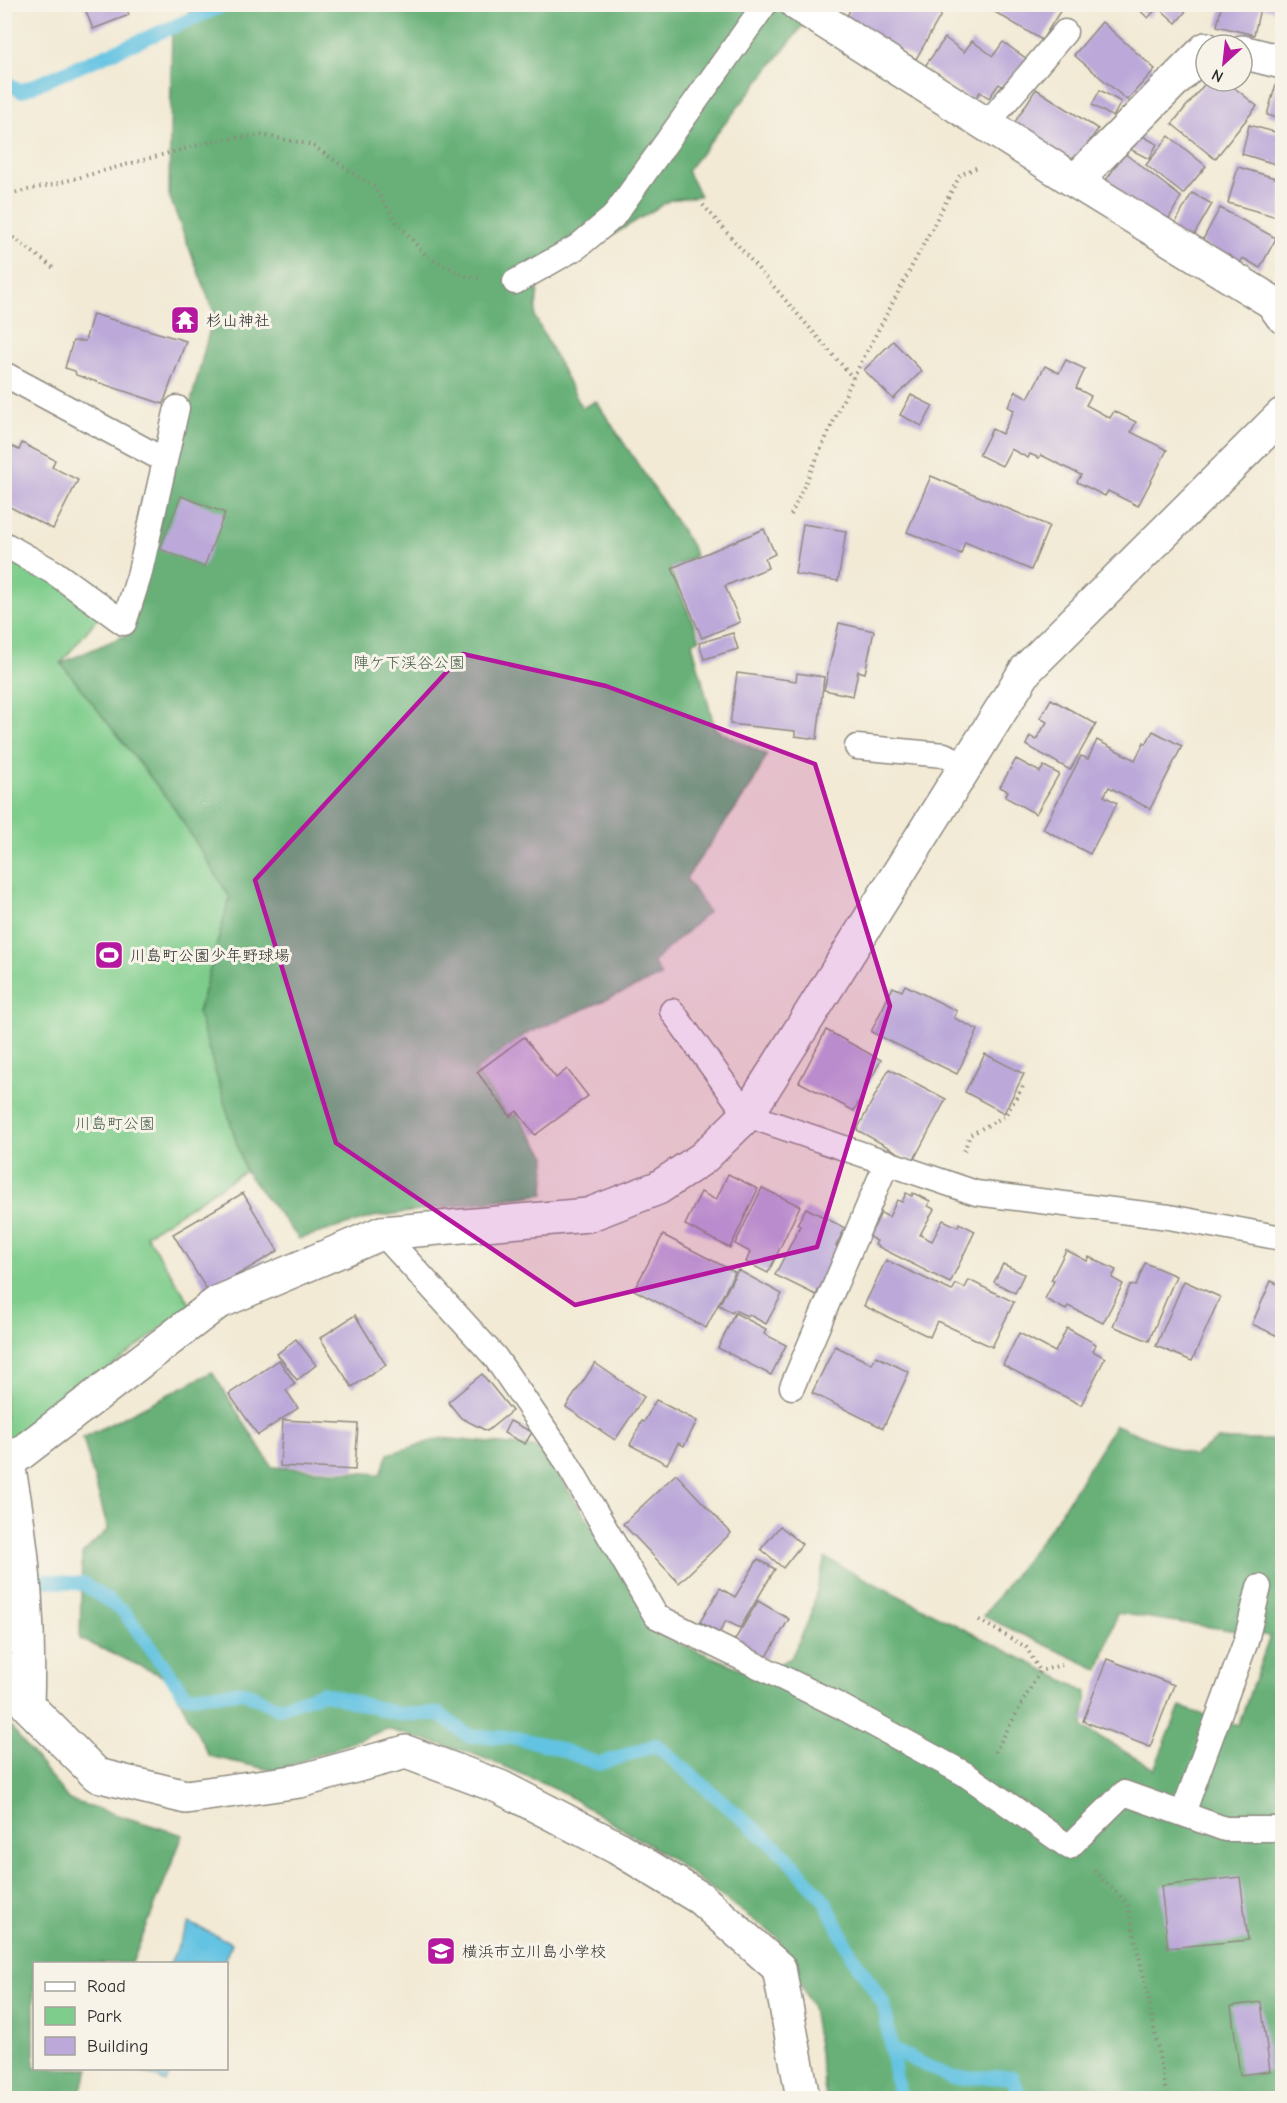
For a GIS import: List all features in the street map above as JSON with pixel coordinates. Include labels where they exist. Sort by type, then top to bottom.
[{"type":"street","points":[[797,4],[1075,181],[1279,300]]},
{"type":"street","points":[[1254,55],[1282,62]]},
{"type":"street","points":[[1075,181],[1194,61]]},
{"type":"street","points":[[803,2098],[779,1968],[700,1898],[616,1847],[500,1787],[406,1752],[300,1781],[186,1797],[97,1775],[27,1704],[29,1652],[18,1516],[6,1463],[217,1304],[382,1233],[588,1215],[658,1188],[703,1158],[747,1114],[1026,670],[1282,415]]},
{"type":"lane","points":[[515,282],[577,247],[613,217],[765,4]]},
{"type":"lane","points":[[986,125],[1065,32]]},
{"type":"lane","points":[[4,374],[164,460]]},
{"type":"lane","points":[[4,544],[55,573],[124,622],[139,576],[177,408]]},
{"type":"lane","points":[[858,747],[944,755],[966,764]]},
{"type":"lane","points":[[672,1011],[747,1114],[976,1193],[1169,1217],[1282,1238]]},
{"type":"lane","points":[[792,1387],[887,1162]]},
{"type":"lane","points":[[382,1233],[495,1357],[563,1456],[656,1616],[840,1706],[964,1774],[1069,1847],[1124,1793],[1225,1829],[1282,1829]]},
{"type":"lane","points":[[1183,1813],[1246,1641],[1258,1587]]},
{"type":"path","points":[[4,195],[55,184],[213,141],[262,135],[312,145],[375,188],[397,222],[427,257],[468,277],[515,282]]},
{"type":"path","points":[[791,514],[853,378],[960,175],[1020,146]]},
{"type":"path","points":[[703,205],[853,378]]},
{"type":"path","points":[[4,230],[56,270]]},
{"type":"path","points":[[951,1184],[970,1135],[1005,1116],[1025,1083]]},
{"type":"path","points":[[979,1620],[1026,1647],[1040,1671]]},
{"type":"path","points":[[964,1774],[993,1755],[1040,1671],[1065,1664]]},
{"type":"path","points":[[1069,1847],[1127,1903],[1148,1995],[1167,2098]]},
{"type":"highlighted area","points":[[463,654],[606,686],[815,764],[890,1006],[817,1247],[575,1305],[336,1143],[255,880]]},
{"type":"green space","name":"陣ケ下渓谷公園","points":[[203,4],[847,5],[805,23],[687,171],[700,196],[670,200],[539,280],[535,317],[582,408],[596,401],[692,546],[695,556],[670,569],[700,639],[692,643],[715,729],[767,755],[751,786],[686,878],[708,912],[653,962],[661,976],[524,1035],[475,1071],[510,1118],[516,1113],[546,1156],[544,1194],[373,1217],[299,1239],[245,1171],[198,1013],[230,897],[173,806],[61,663],[131,633],[214,313],[169,195],[172,23]]},
{"type":"green space","name":"川島町公園","points":[[5,540],[105,609],[61,663],[173,806],[230,897],[198,1013],[245,1171],[146,1235],[191,1305],[5,1449]]},
{"type":"green space","points":[[212,1372],[272,1467],[381,1474],[388,1454],[442,1438],[540,1448],[668,1639],[756,1675],[791,1658],[810,1617],[825,1558],[1087,1692],[1083,1727],[1154,1769],[1180,1707],[1238,1726],[1270,1636],[1117,1613],[1099,1670],[983,1616],[1056,1520],[1115,1425],[1193,1456],[1217,1440],[1282,1440],[1282,2098],[826,2098],[812,2007],[778,1938],[667,1856],[555,1788],[474,1754],[387,1729],[275,1771],[209,1756],[169,1679],[80,1639],[82,1554],[108,1529],[83,1438]]},
{"type":"green space","points":[[5,1720],[69,1800],[183,1835],[132,1962],[33,1962],[33,2070],[89,2070],[77,2098],[5,2098]]},
{"type":"water","points":[[189,1923],[232,1943],[223,1962],[170,1962]]},
{"type":"water","points":[[139,2070],[172,2070],[166,2082]]},
{"type":"building","points":[[83,4],[125,4],[129,15],[93,29]]},
{"type":"building","points":[[853,4],[926,4],[942,13],[916,59],[845,20]]},
{"type":"building","points":[[1133,4],[1192,4],[1176,23],[1158,7],[1148,18]]},
{"type":"building","points":[[1222,4],[1261,4],[1254,35],[1254,33],[1217,26]]},
{"type":"building","points":[[1264,4],[1282,4],[1282,12],[1263,8]]},
{"type":"building","points":[[983,5],[1064,5],[1042,40]]},
{"type":"building","points":[[1102,22],[1155,69],[1127,100],[1074,55]]},
{"type":"building","points":[[945,38],[964,52],[972,41],[993,56],[1003,42],[1027,59],[1005,88],[999,84],[989,98],[980,92],[973,101],[925,66]]},
{"type":"building","points":[[1276,84],[1282,86],[1282,119],[1267,115]]},
{"type":"building","points":[[1036,89],[1098,129],[1070,170],[1013,125]]},
{"type":"building","points":[[1100,90],[1121,102],[1113,117],[1092,105]]},
{"type":"building","points":[[1197,93],[1241,93],[1257,106],[1215,159],[1172,124]]},
{"type":"building","points":[[1249,125],[1282,134],[1282,166],[1242,154]]},
{"type":"building","points":[[1137,133],[1157,144],[1149,159],[1128,148]]},
{"type":"building","points":[[1169,136],[1206,166],[1183,194],[1146,165]]},
{"type":"building","points":[[1124,153],[1181,197],[1164,227],[1105,182]]},
{"type":"building","points":[[1238,167],[1282,180],[1281,218],[1228,203]]},
{"type":"building","points":[[1192,193],[1212,204],[1190,242],[1171,231]]},
{"type":"building","points":[[1220,208],[1276,238],[1260,268],[1243,258],[1239,264],[1201,243]]},
{"type":"building","name":"杉山神社","points":[[93,314],[186,341],[163,404],[76,375],[75,371],[65,368],[73,341],[85,341]]},
{"type":"building","points":[[893,341],[922,371],[893,399],[864,370]]},
{"type":"building","points":[[1066,360],[1085,369],[1076,388],[1091,396],[1086,405],[1110,418],[1114,411],[1136,422],[1131,432],[1167,450],[1138,506],[1108,491],[1105,496],[1077,482],[1081,475],[1041,455],[1039,458],[1030,454],[1028,458],[1011,449],[1002,466],[979,455],[992,429],[1002,434],[1014,410],[1008,407],[1016,391],[1028,398],[1045,366],[1059,373]]},
{"type":"building","points":[[911,395],[933,406],[922,426],[900,415]]},
{"type":"building","points":[[4,443],[19,450],[22,443],[55,460],[52,467],[78,480],[53,529],[4,504]]},
{"type":"building","points":[[931,476],[1049,526],[1031,570],[965,542],[961,554],[907,532]]},
{"type":"building","points":[[181,496],[225,513],[204,567],[160,549]]},
{"type":"building","points":[[803,524],[846,531],[838,581],[795,574]]},
{"type":"building","points":[[764,529],[775,554],[765,559],[768,568],[725,586],[740,622],[702,638],[672,568]]},
{"type":"building","points":[[839,623],[874,631],[865,673],[858,671],[853,696],[824,690]]},
{"type":"building","points":[[733,633],[738,649],[704,659],[699,643]]},
{"type":"building","points":[[737,673],[796,681],[797,673],[824,677],[817,739],[795,736],[795,731],[730,724]]},
{"type":"building","points":[[1051,699],[1096,724],[1070,770],[1026,745],[1030,736],[1036,740],[1047,722],[1040,718]]},
{"type":"building","points":[[1153,731],[1182,746],[1150,809],[1109,787],[1104,796],[1117,803],[1090,854],[1043,829],[1081,756],[1088,759],[1097,740],[1135,760],[1144,742],[1146,744]]},
{"type":"building","points":[[1016,759],[1040,772],[1044,766],[1059,774],[1036,814],[1005,797],[1008,791],[1000,787]]},
{"type":"building","points":[[905,985],[957,1011],[954,1018],[978,1030],[957,1074],[871,1032],[893,987],[902,991]]},
{"type":"building","points":[[826,1030],[881,1060],[854,1111],[799,1082]]},
{"type":"building","points":[[524,1037],[556,1078],[567,1069],[588,1096],[535,1135],[517,1111],[510,1116],[477,1072]]},
{"type":"building","points":[[985,1054],[1024,1074],[1004,1113],[965,1092]]},
{"type":"building","points":[[889,1069],[946,1099],[913,1161],[857,1130]]},
{"type":"building","points":[[728,1174],[758,1189],[730,1248],[685,1225],[701,1192],[716,1200]]},
{"type":"building","points":[[762,1188],[800,1206],[768,1273],[746,1262],[750,1252],[735,1244]]},
{"type":"building","points":[[243,1193],[278,1251],[208,1292],[173,1234]]},
{"type":"building","points":[[906,1193],[912,1196],[913,1193],[930,1201],[928,1206],[934,1209],[920,1235],[932,1241],[943,1220],[958,1227],[959,1223],[975,1231],[950,1283],[875,1245],[877,1241],[869,1237],[881,1213],[889,1217],[897,1200],[902,1202]]},
{"type":"building","points":[[806,1208],[845,1228],[836,1246],[840,1248],[816,1295],[775,1275],[800,1226],[797,1224]]},
{"type":"building","points":[[663,1235],[735,1272],[706,1328],[634,1290]]},
{"type":"building","points":[[1066,1250],[1087,1261],[1089,1257],[1116,1270],[1112,1278],[1123,1284],[1103,1323],[1068,1306],[1066,1310],[1045,1299],[1054,1281],[1051,1280]]},
{"type":"building","points":[[886,1260],[952,1291],[956,1284],[965,1288],[969,1280],[1014,1302],[992,1347],[937,1321],[930,1337],[864,1306]]},
{"type":"building","points":[[1145,1263],[1176,1276],[1149,1341],[1113,1326],[1130,1285],[1136,1286]]},
{"type":"building","points":[[1003,1264],[1024,1274],[1015,1293],[994,1282]]},
{"type":"building","points":[[738,1270],[782,1294],[766,1324],[748,1314],[747,1316],[734,1310],[732,1313],[719,1305]]},
{"type":"building","points":[[1184,1281],[1220,1297],[1192,1361],[1156,1346]]},
{"type":"building","points":[[1271,1281],[1282,1286],[1282,1338],[1252,1324]]},
{"type":"building","points":[[735,1313],[766,1329],[764,1334],[786,1345],[771,1375],[718,1348]]},
{"type":"building","points":[[355,1315],[386,1365],[352,1387],[320,1338]]},
{"type":"building","points":[[1067,1328],[1096,1344],[1093,1351],[1105,1358],[1081,1405],[1003,1365],[1019,1333],[1055,1352]]},
{"type":"building","points":[[296,1339],[316,1365],[297,1380],[277,1354]]},
{"type":"building","points":[[835,1346],[872,1364],[876,1356],[909,1372],[883,1428],[812,1393]]},
{"type":"building","points":[[279,1360],[295,1384],[286,1390],[298,1408],[258,1435],[229,1394]]},
{"type":"building","points":[[595,1363],[644,1397],[615,1440],[566,1407]]},
{"type":"building","points":[[482,1374],[512,1411],[487,1431],[461,1418],[448,1402]]},
{"type":"building","points":[[656,1400],[697,1421],[684,1446],[678,1443],[667,1464],[630,1445]]},
{"type":"building","points":[[283,1420],[358,1424],[355,1470],[280,1466]]},
{"type":"building","points":[[510,1421],[532,1432],[525,1444],[504,1433]]},
{"type":"building","points":[[676,1474],[731,1533],[679,1583],[623,1524]]},
{"type":"building","points":[[780,1526],[802,1544],[783,1568],[761,1549]]},
{"type":"building","points":[[758,1559],[775,1569],[740,1628],[726,1621],[719,1633],[700,1622],[720,1588],[735,1597]]},
{"type":"building","points":[[758,1601],[789,1619],[765,1660],[734,1641]]},
{"type":"building","points":[[1107,1659],[1174,1685],[1150,1747],[1083,1721]]},
{"type":"building","points":[[1240,1877],[1248,1940],[1168,1948],[1161,1886]]},
{"type":"building","points":[[1261,2002],[1270,2071],[1240,2075],[1231,2006]]},
{"type":"waterway","points":[[4,81],[21,91],[227,4]]},
{"type":"waterway","points":[[4,1577],[84,1584],[124,1612],[186,1696],[244,1692],[278,1708],[322,1693],[398,1714],[439,1714],[469,1736],[517,1738],[551,1746],[599,1764],[656,1745],[785,1855],[825,1901],[852,1956],[884,2004],[899,2098]]},
{"type":"waterway","points":[[891,2049],[952,2078],[1012,2077],[1021,2098]]},
{"type":"place","name":"杉山神社","points":[[185,320]]},
{"type":"place","name":"川島町公園少年野球場","points":[[109,955]]},
{"type":"place","name":"横浜市立川島小学校","points":[[441,1951]]}]
